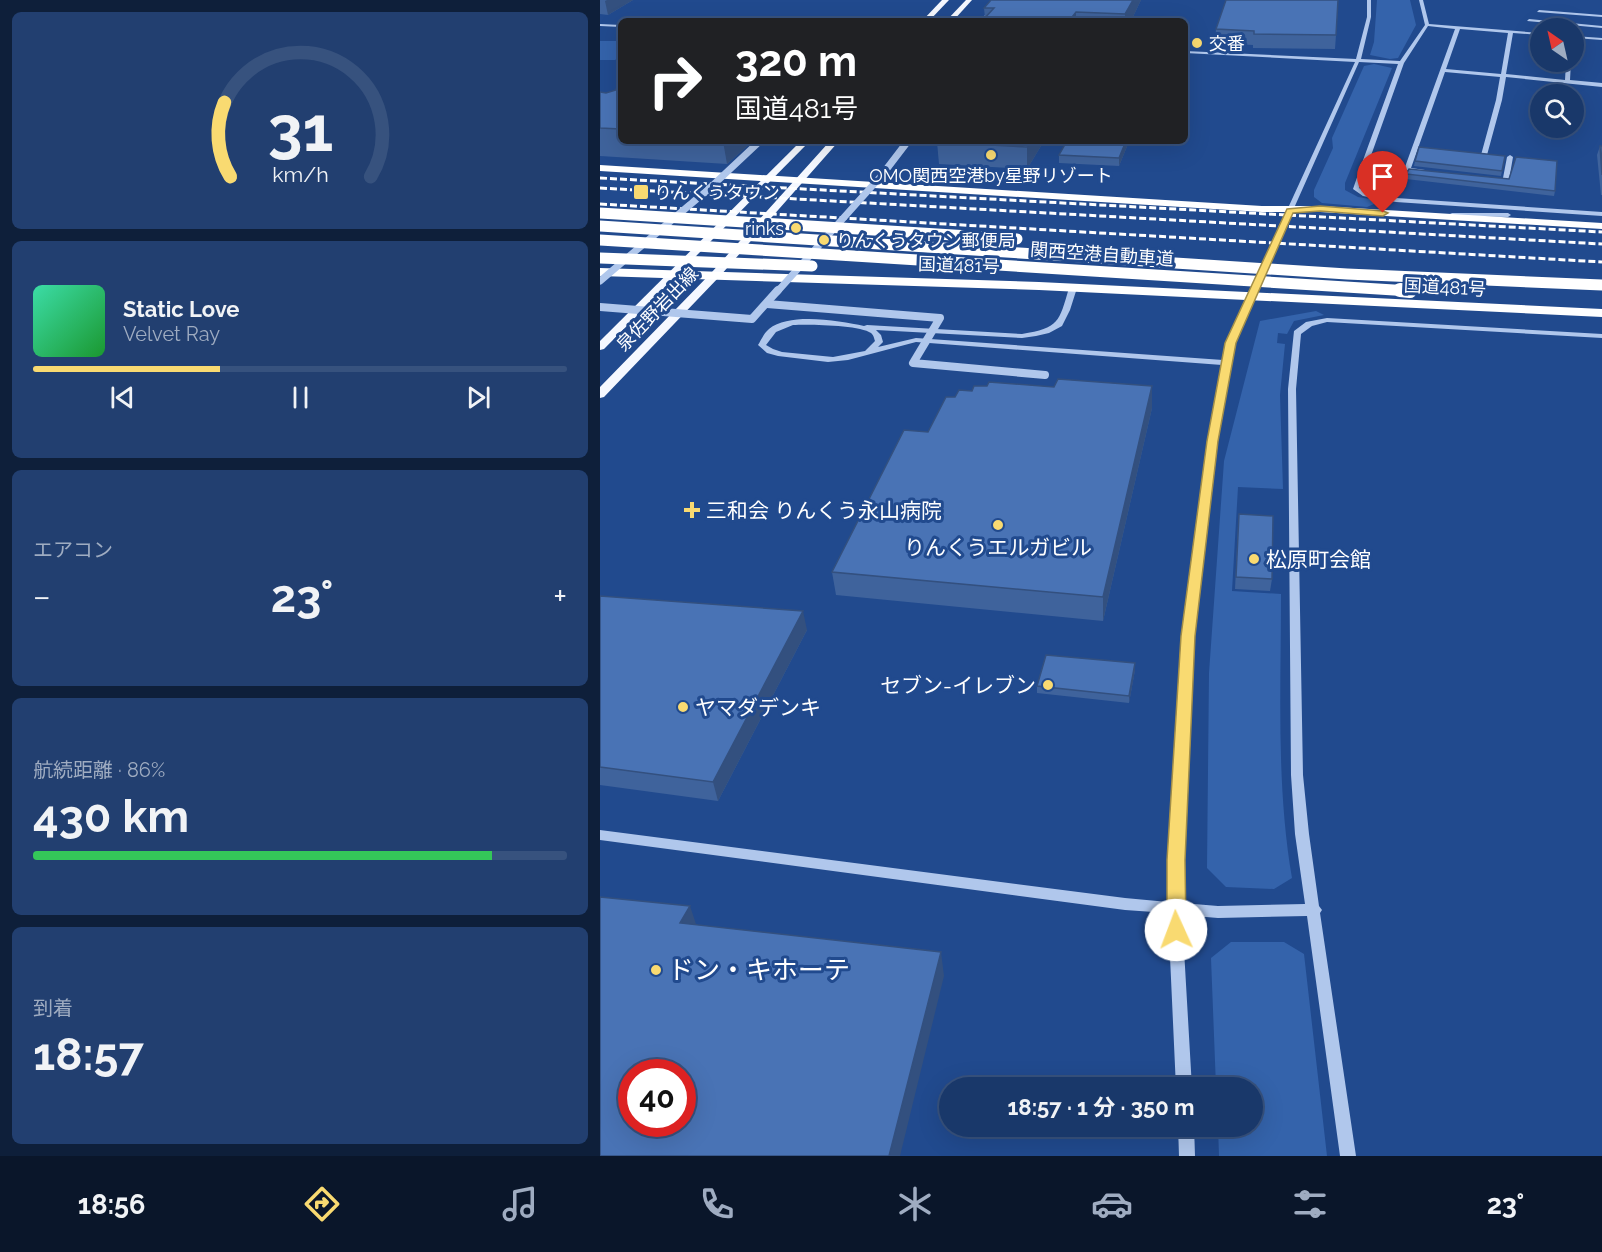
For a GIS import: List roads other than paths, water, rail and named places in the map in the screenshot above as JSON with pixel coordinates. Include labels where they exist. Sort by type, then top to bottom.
[{"type":"highway","points":[[600,168],[1290,210],[1320,209],[1602,226]]},
{"type":"highway","points":[[600,213],[1025,239]]},
{"type":"highway","name":"関西空港自動車道","points":[[600,226],[1347,274],[1602,285]]},
{"type":"highway","name":"関西空港自動車道","points":[[600,240],[1410,291],[1602,300]]},
{"type":"highway","points":[[1203,252],[1478,272],[1581,284]]},
{"type":"highway","points":[[600,258],[950,271],[1275,288],[1410,291]]},
{"type":"highway","name":"国道481号","points":[[600,272],[716,274],[1251,295],[1602,313]]},
{"type":"main road","points":[[928,18],[946,0]]},
{"type":"main road","points":[[952,18],[969,0]]},
{"type":"main road","name":"泉佐野岩出線","points":[[600,347],[803,144]]},
{"type":"main road","name":"泉佐野岩出線","points":[[600,394],[716,274],[832,144]]},
{"type":"street","points":[[985,18],[1000,0]]},
{"type":"street","points":[[1183,1077],[1175,908],[1188,636],[1212,441],[1230,343],[1358,60],[1370,17],[1369,0]]},
{"type":"street","points":[[1420,0],[1427,25]]},
{"type":"street","points":[[1539,11],[1602,16]]},
{"type":"street","points":[[1529,20],[1602,27]]},
{"type":"street","points":[[600,25],[618,26]]},
{"type":"street","points":[[1427,25],[1530,33]]},
{"type":"street","points":[[1427,25],[1401,63],[1356,189],[1376,198],[1593,214]]},
{"type":"street","points":[[1407,170],[1458,28]]},
{"type":"street","points":[[1484,155],[1499,100],[1511,32]]},
{"type":"street","points":[[1584,38],[1602,39]]},
{"type":"street","points":[[1188,52],[1401,63]]},
{"type":"street","points":[[1443,70],[1602,85]]},
{"type":"street","points":[[1567,81],[1568,72]]},
{"type":"street","points":[[600,281],[712,186],[757,144]]},
{"type":"street","points":[[600,307],[752,319],[882,175],[906,144]]},
{"type":"street","points":[[1415,147],[1427,148]]},
{"type":"street","points":[[1472,153],[1492,156]]},
{"type":"street","points":[[1501,156],[1521,158]]},
{"type":"street","points":[[1484,178],[1506,180],[1510,157]]},
{"type":"street","points":[[1363,165],[1429,172]]},
{"type":"street","points":[[1433,216],[1602,214]]},
{"type":"street","points":[[1073,288],[1062,322],[1040,334],[1022,336],[804,323],[788,324],[773,330],[762,345],[768,351],[780,355],[838,359],[916,340],[1227,363]]},
{"type":"street","points":[[767,304],[940,318],[913,363],[1045,375]]},
{"type":"street","points":[[1348,1156],[1315,910],[1302,834],[1297,775],[1292,389],[1297,333],[1309,324],[1327,320],[1562,334],[1602,334]]},
{"type":"street","points":[[854,326],[872,330],[877,335],[879,342],[868,352]]},
{"type":"street","points":[[600,835],[1125,904],[1218,912],[1315,910]]},
{"type":"street","points":[[1186,1137],[1187,1156]]},
{"type":"railway","points":[[600,178],[1602,232]]},
{"type":"railway","points":[[600,188],[1602,244]]},
{"type":"railway","points":[[600,204],[1602,262]]},
{"type":"place","name":"交番","points":[[1197,43]]},
{"type":"place","name":"OMO関西空港by星野リゾート","points":[[991,155]]},
{"type":"place","name":"りんくうタウン","points":[[641,192]]},
{"type":"place","name":"rinks","points":[[796,228]]},
{"type":"place","name":"りんくうタウン郵便局","points":[[824,240]]},
{"type":"place","name":"三和会 りんくう永山病院","points":[[692,510]]},
{"type":"place","name":"りんくうエルガビル","points":[[998,525]]},
{"type":"place","name":"松原町会館","points":[[1254,559]]},
{"type":"place","name":"セブン-イレブン","points":[[1048,685]]},
{"type":"place","name":"ヤマダデンキ","points":[[683,707]]},
{"type":"place","name":"ドン・キホーテ","points":[[656,970]]}]
